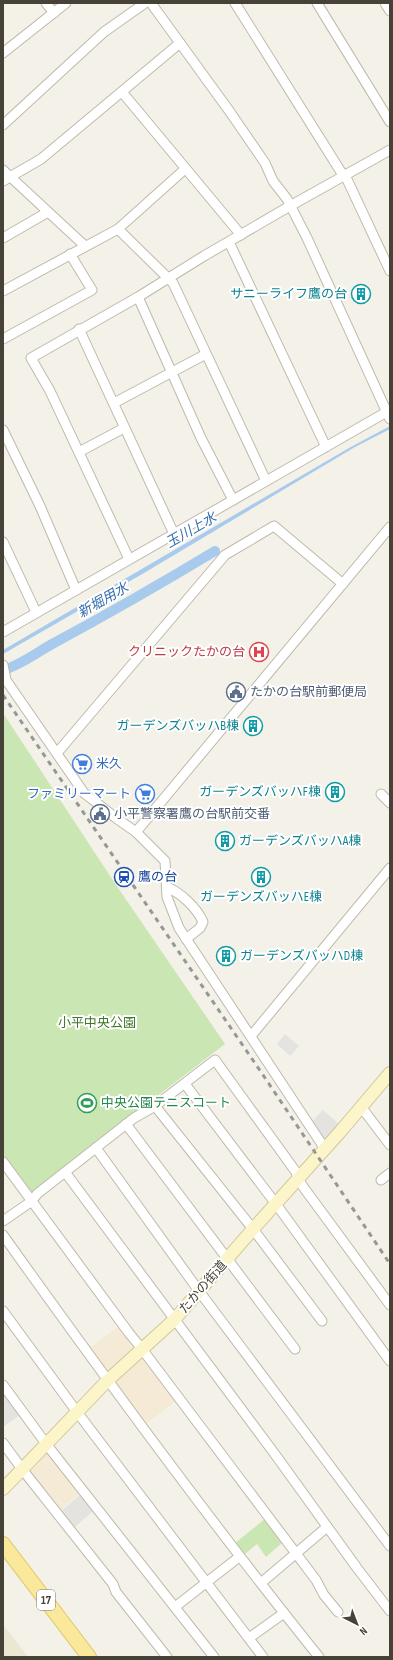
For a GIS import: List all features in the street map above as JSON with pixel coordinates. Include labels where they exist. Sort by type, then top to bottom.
[{"type":"main road","name":"17","points":[[3,1544],[89,1657]]},
{"type":"street","points":[[46,3],[54,13]]},
{"type":"street","points":[[3,53],[66,3]]},
{"type":"street","points":[[3,125],[104,32],[145,3]]},
{"type":"street","points":[[3,632],[326,447],[389,414],[307,238],[290,206],[273,181],[260,157],[151,3]]},
{"type":"street","points":[[235,3],[341,172],[345,175],[390,271]]},
{"type":"street","points":[[317,3],[390,122]]},
{"type":"street","points":[[385,3],[390,11]]},
{"type":"street","points":[[7,179],[41,160],[180,43]]},
{"type":"street","points":[[122,92],[241,235]]},
{"type":"street","points":[[129,559],[50,391],[31,358],[79,329],[138,297],[290,206],[390,150]]},
{"type":"street","points":[[3,291],[118,229],[185,169]]},
{"type":"street","points":[[3,170],[7,179],[48,212],[85,246]]},
{"type":"street","points":[[3,238],[48,212]]},
{"type":"street","points":[[118,229],[173,283],[266,481]]},
{"type":"street","points":[[230,242],[326,447]]},
{"type":"street","points":[[3,339],[92,290],[70,254]]},
{"type":"street","points":[[138,297],[201,438],[233,500]]},
{"type":"street","points":[[79,329],[174,534]]},
{"type":"street","points":[[114,403],[206,354]]},
{"type":"street","points":[[79,452],[124,428]]},
{"type":"street","points":[[3,430],[40,506],[76,590]]},
{"type":"street","points":[[57,753],[225,556],[274,526],[343,584]]},
{"type":"street","points":[[136,832],[390,527]]},
{"type":"street","points":[[3,542],[36,612]]},
{"type":"street","points":[[3,665],[6,680],[84,793],[136,832],[165,861],[167,897],[179,928],[325,1149]]},
{"type":"street","points":[[381,794],[390,803]]},
{"type":"street","points":[[251,1036],[390,868]]},
{"type":"street","points":[[167,887],[177,892],[200,916],[203,922],[200,928],[186,939]]},
{"type":"street","points":[[3,1221],[32,1201],[37,1194],[126,1124],[155,1106],[215,1060],[296,1172],[298,1179],[390,1305]]},
{"type":"street","name":"たかの街道","points":[[3,1489],[107,1381],[174,1320],[253,1229],[362,1108],[390,1073]]},
{"type":"street","points":[[185,1084],[276,1204],[390,1361]]},
{"type":"street","points":[[155,1106],[253,1229],[322,1321]]},
{"type":"street","points":[[362,1108],[390,1145]]},
{"type":"street","points":[[126,1124],[228,1259],[294,1350]]},
{"type":"street","points":[[96,1148],[199,1291],[390,1546]]},
{"type":"street","points":[[3,1162],[129,1333],[316,1580],[324,1595],[338,1612]]},
{"type":"street","points":[[65,1172],[390,1611]]},
{"type":"street","points":[[380,1180],[390,1173]]},
{"type":"street","points":[[3,1234],[107,1381],[239,1557],[262,1583],[320,1657]]},
{"type":"street","points":[[3,1311],[77,1412],[263,1657]]},
{"type":"street","points":[[3,1385],[47,1444],[214,1657]]},
{"type":"street","points":[[3,1443],[113,1584],[116,1592],[167,1657]]},
{"type":"street","points":[[262,1583],[327,1527]]},
{"type":"street","points":[[175,1607],[239,1557]]},
{"type":"street","points":[[249,1638],[284,1613]]},
{"type":"shaded area","points":[[285,1034],[299,1046],[290,1056],[277,1044]]},
{"type":"shaded area","points":[[323,1110],[340,1125],[324,1141],[311,1123]]},
{"type":"shaded area","points":[[118,1327],[133,1350],[109,1373],[106,1373],[89,1349]]},
{"type":"shaded area","points":[[138,1357],[144,1358],[176,1401],[142,1427],[110,1384]]},
{"type":"shaded area","points":[[3,1392],[20,1415],[3,1427]]},
{"type":"shaded area","points":[[46,1453],[49,1453],[80,1493],[58,1512],[31,1476],[31,1470]]},
{"type":"shaded area","points":[[81,1494],[93,1511],[74,1528],[65,1515],[60,1512]]},
{"type":"shaded area","points":[[3,1625],[9,1632],[28,1657],[3,1657]]},
{"type":"green space","name":"小平中央公園","points":[[3,713],[116,885],[225,1044],[30,1194],[3,1158]]},
{"type":"green space","points":[[265,1519],[283,1542],[266,1557],[257,1544],[245,1554],[234,1544]]},
{"type":"water","points":[[390,426],[390,429],[355,447],[144,573],[3,654],[3,650],[349,448]]},
{"type":"waterway","name":"新堀用水","points":[[3,670],[23,662],[215,551]]},
{"type":"railway","points":[[3,695],[261,1072],[390,1264]]},
{"type":"place","name":"サニーライフ鷹の台","points":[[361,294]]},
{"type":"place","name":"クリニックたかの台","points":[[259,652]]},
{"type":"place","name":"たかの台駅前郵便局","points":[[236,692]]},
{"type":"place","name":"ガーデンズバッハB棟","points":[[253,726]]},
{"type":"place","name":"米久","points":[[82,764]]},
{"type":"place","name":"ガーデンズバッハF棟","points":[[335,792]]},
{"type":"place","name":"ファミリーマート","points":[[145,794]]},
{"type":"place","name":"小平警察署鷹の台駅前交番","points":[[100,814]]},
{"type":"place","name":"ガーデンズバッハA棟","points":[[225,841]]},
{"type":"place","name":"鷹の台","points":[[124,877]]},
{"type":"place","name":"ガーデンズバッハE棟","points":[[261,877]]},
{"type":"place","name":"ガーデンズバッハD棟","points":[[226,956]]},
{"type":"place","name":"中央公園テニスコート","points":[[87,1103]]},
{"type":"water label","name":"玉川上水","points":[[191,530]]}]
